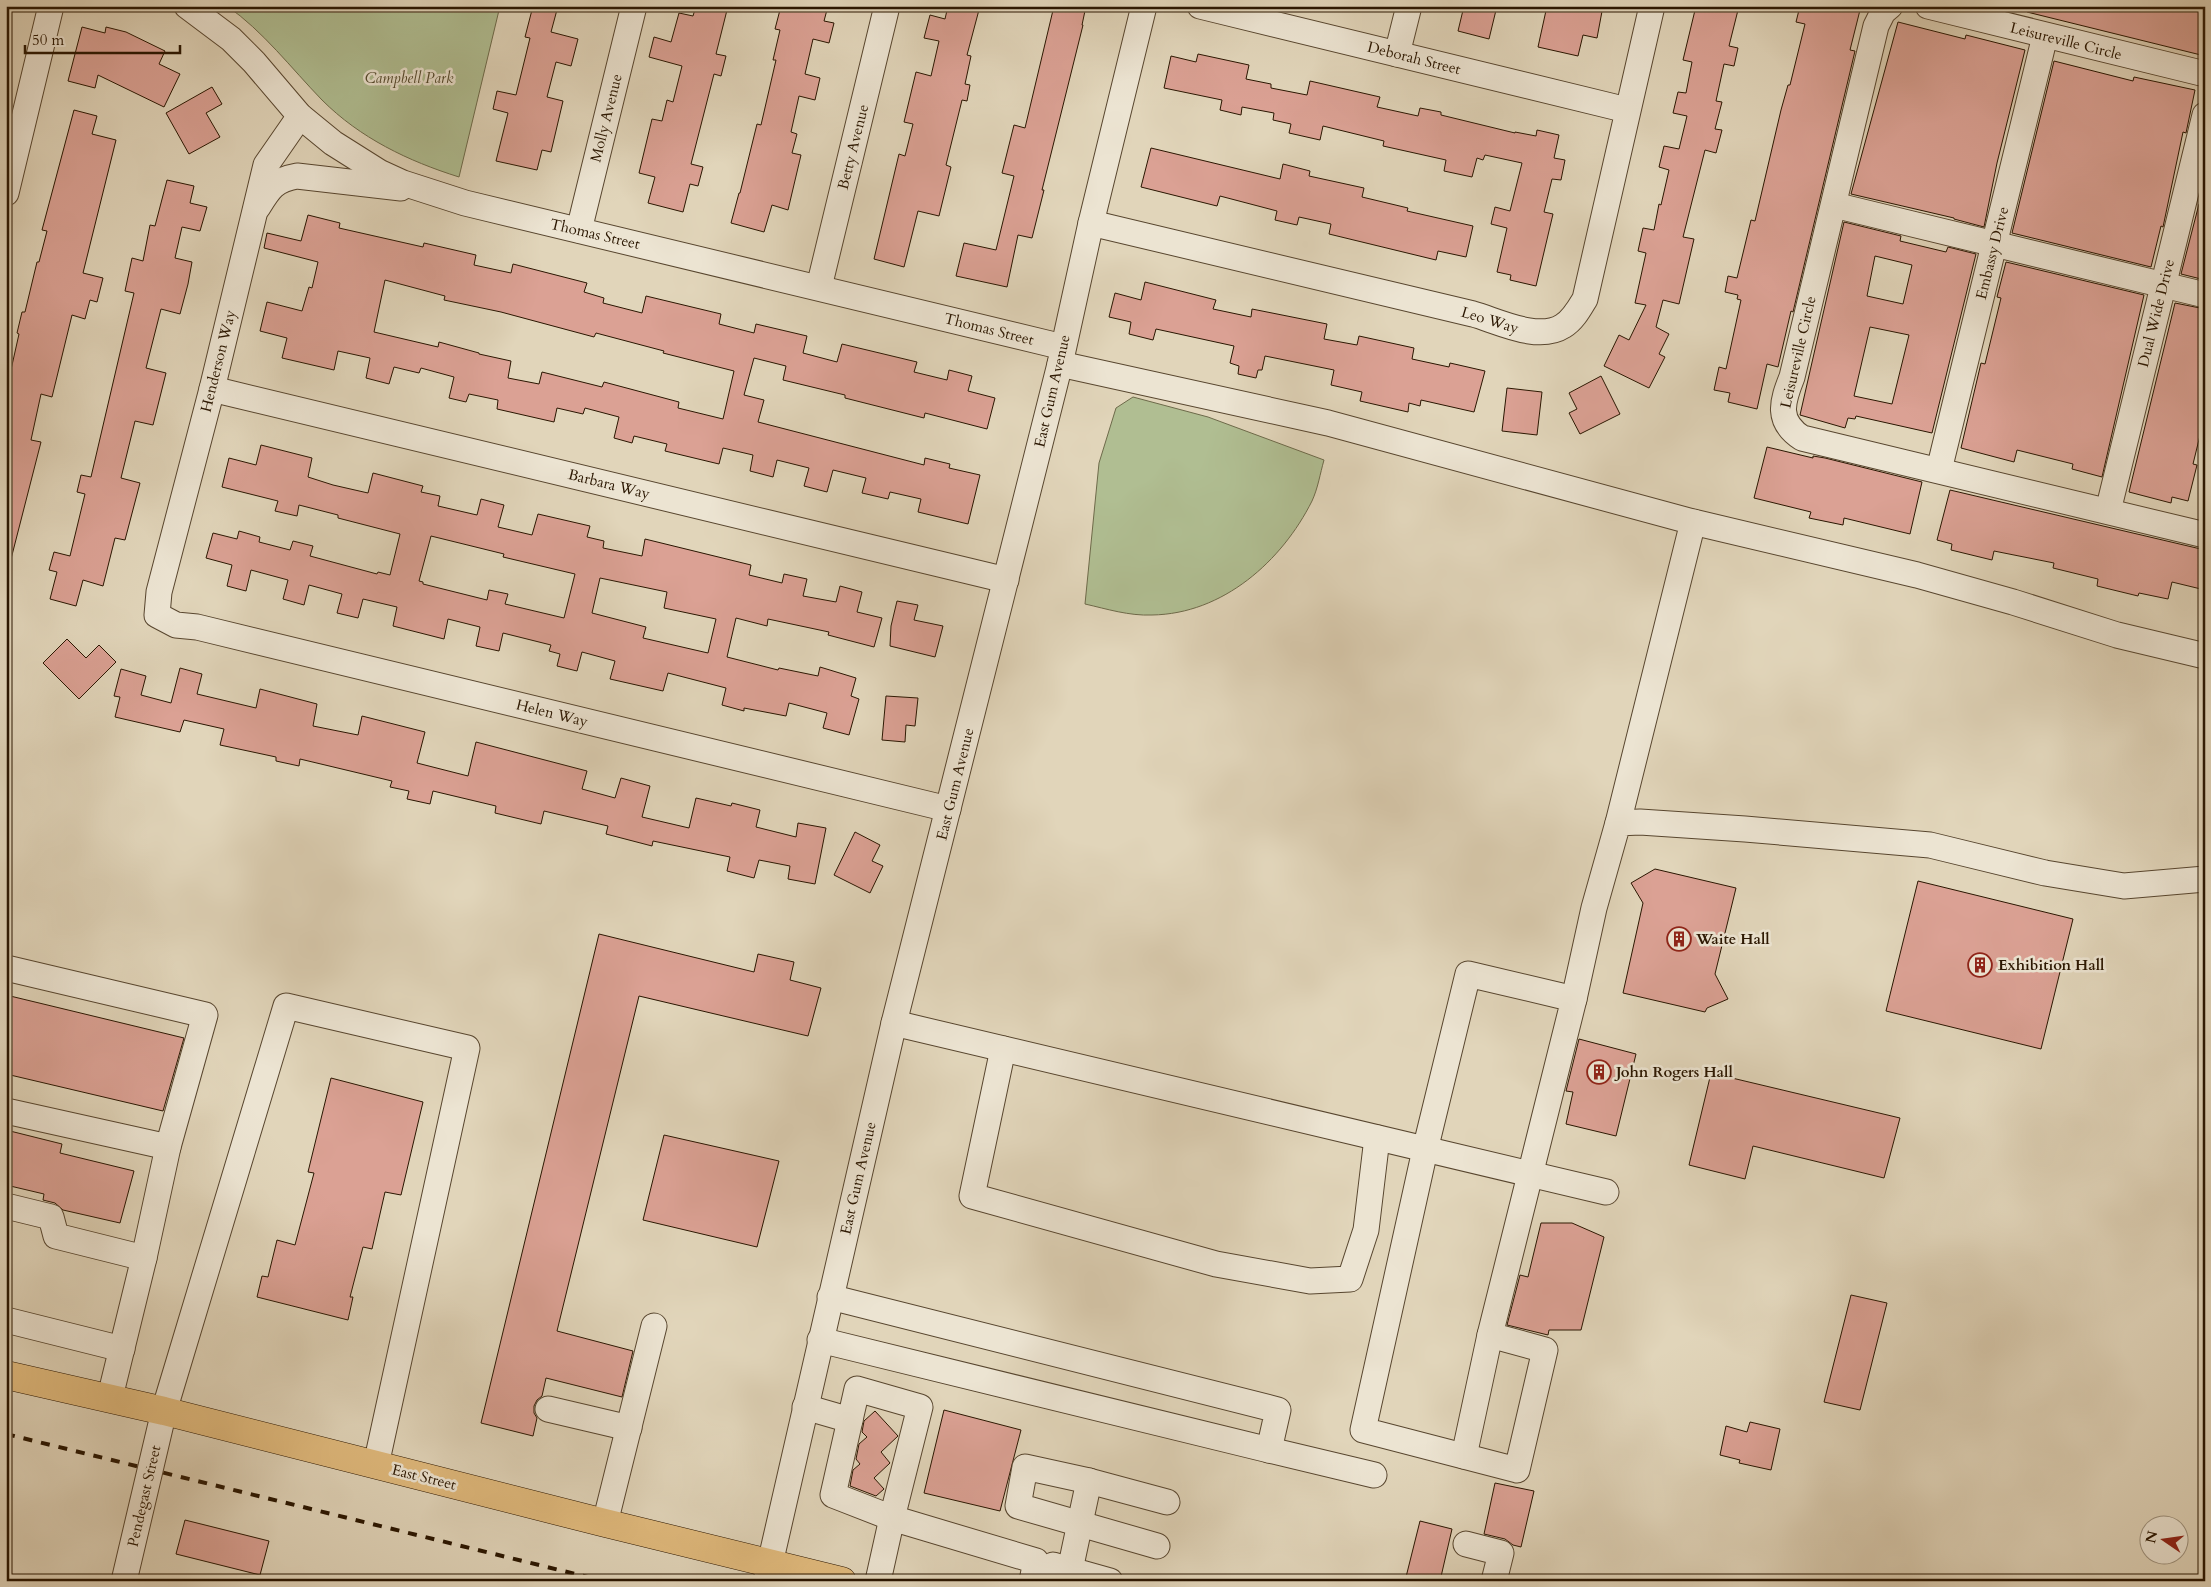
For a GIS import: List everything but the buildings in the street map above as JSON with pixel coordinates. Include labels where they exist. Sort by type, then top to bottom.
[{"type":"main road","name":"East Street","points":[[6,1374],[110,1397],[605,1523],[768,1572],[842,1581]]},
{"type":"street","points":[[6,193],[51,6]]},
{"type":"street","name":"Thomas Street","points":[[187,6],[231,39],[254,62],[300,116],[333,143],[403,183],[421,190],[465,203],[819,287],[1062,355],[1328,423],[1693,522],[1917,575],[2014,602],[2116,635],[2205,656]]},
{"type":"street","name":"Molly Avenue","points":[[579,230],[634,6]]},
{"type":"street","name":"Betty Avenue","points":[[819,287],[887,6]]},
{"type":"street","name":"East Gum Avenue","points":[[768,1572],[894,1023],[1062,355],[1091,223],[1144,6]]},
{"type":"street","name":"Deborah Street","points":[[1200,6],[1627,110]]},
{"type":"street","points":[[1397,54],[1409,6]]},
{"type":"street","name":"Leo Way","points":[[1091,223],[1473,314],[1524,331],[1546,332],[1562,327],[1574,317],[1585,300],[1652,6]]},
{"type":"street","name":"Leisureville Circle","points":[[1890,6],[1882,12],[1876,26],[1792,377],[1783,406],[1786,425],[1802,438],[2205,535]]},
{"type":"street","name":"Leisureville Circle","points":[[1928,6],[2205,74]]},
{"type":"street","name":"Embassy Drive","points":[[1939,470],[2045,36]]},
{"type":"street","name":"Dual Wide Drive","points":[[2108,511],[2205,115]]},
{"type":"street","name":"Henderson Way","points":[[157,615],[159,592],[212,389],[266,165],[300,116]]},
{"type":"street","points":[[254,213],[270,187],[284,179],[297,176],[421,190]]},
{"type":"street","points":[[1834,204],[2205,295]]},
{"type":"street","name":"Barbara Way","points":[[212,389],[1006,580]]},
{"type":"street","points":[[1464,1456],[1490,1335],[1574,999],[1594,908],[1618,823],[1693,522]]},
{"type":"street","name":"Helen Way","points":[[157,615],[176,625],[206,629],[948,809]]},
{"type":"street","points":[[1618,823],[1640,822],[1745,829],[1930,846],[2045,873],[2124,886],[2205,879]]},
{"type":"street","points":[[6,968],[205,1015],[168,1148],[144,1258],[110,1397]]},
{"type":"street","points":[[1490,1335],[1545,1350],[1517,1470],[1363,1430],[1425,1150],[1468,974],[1574,999]]},
{"type":"street","name":"Pendegast Street","points":[[124,1581],[164,1411],[286,1006],[467,1048],[376,1465]]},
{"type":"street","points":[[894,1023],[1606,1192]]},
{"type":"street","points":[[1003,1049],[972,1196],[1216,1264],[1310,1281],[1350,1279],[1366,1230],[1377,1138]]},
{"type":"street","points":[[6,1111],[168,1148]]},
{"type":"street","points":[[6,1206],[51,1217],[56,1236],[144,1258]]},
{"type":"street","points":[[830,1297],[1278,1410],[1269,1450]]},
{"type":"street","points":[[6,1320],[122,1349]]},
{"type":"street","points":[[605,1523],[654,1326]]},
{"type":"street","points":[[820,1340],[1374,1475]]},
{"type":"street","points":[[878,1581],[892,1518],[920,1407],[858,1389],[833,1496],[892,1518],[1034,1571],[1070,1570],[1110,1581]]},
{"type":"street","points":[[805,1408],[850,1420]]},
{"type":"street","points":[[548,1409],[629,1428]]},
{"type":"street","points":[[1157,1546],[1080,1526],[1018,1506],[1025,1466],[1167,1502]]},
{"type":"street","points":[[1070,1570],[1089,1481]]},
{"type":"street","points":[[1466,1544],[1501,1553],[1494,1581]]},
{"type":"green space","name":"Campbell Park","points":[[227,6],[500,6],[459,177],[403,156],[352,126],[322,100],[253,27]]},
{"type":"green space","points":[[1133,397],[1208,417],[1324,460],[1312,501],[1284,544],[1267,563],[1226,594],[1203,605],[1178,612],[1152,615],[1135,614],[1085,604],[1099,463],[1116,408]]},
{"type":"railway","points":[[6,1434],[604,1581]]},
{"type":"place","name":"Waite Hall","points":[[1679,939]]},
{"type":"place","name":"Exhibition Hall","points":[[1980,965]]},
{"type":"place","name":"John Rogers Hall","points":[[1599,1072]]}]
